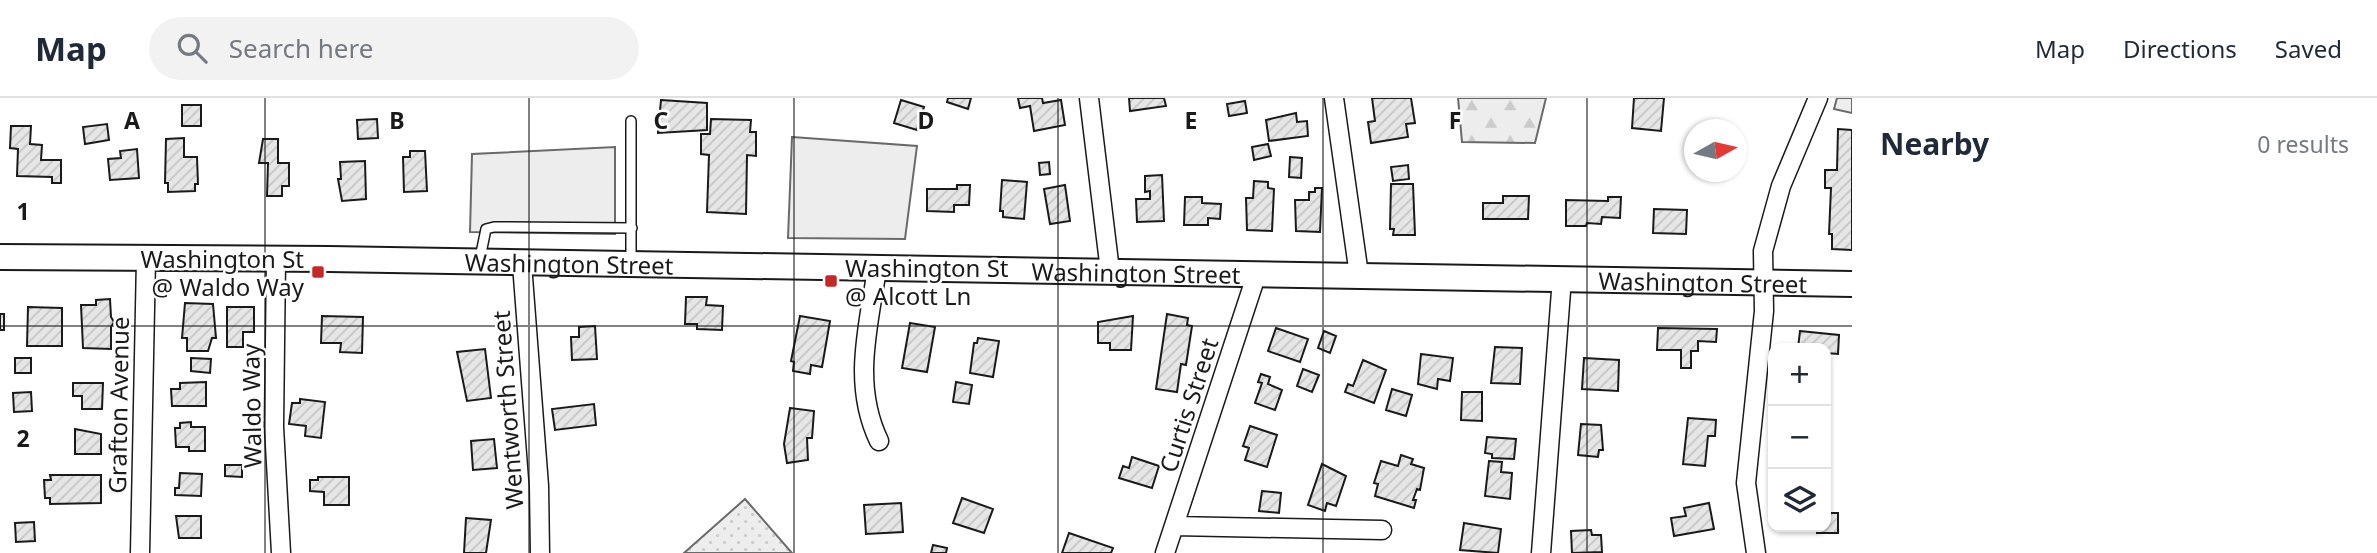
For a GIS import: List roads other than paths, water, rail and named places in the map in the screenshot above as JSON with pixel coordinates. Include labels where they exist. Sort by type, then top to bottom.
[{"type":"main road","name":"Washington Street","points":[[0,257],[1257,273],[1852,284]]},
{"type":"street","points":[[1089,98],[1110,271]]},
{"type":"street","points":[[1334,98],[1359,275]]},
{"type":"street","points":[[1756,553],[1746,483],[1764,311],[1763,251],[1781,186],[1818,98]]},
{"type":"street","name":"Grafton Avenue","points":[[140,553],[146,259]]},
{"type":"street","name":"Waldo Way","points":[[276,259],[274,427],[281,553]]},
{"type":"street","name":"Wentworth Street","points":[[522,264],[538,486],[540,553]]},
{"type":"street","points":[[877,269],[862,376],[869,421],[879,441]]},
{"type":"street","name":"Curtis Street","points":[[1165,553],[1257,273]]},
{"type":"street","points":[[1541,553],[1562,278]]},
{"type":"street","points":[[1174,526],[1382,530]]},
{"type":"lane","points":[[631,121],[631,266]]},
{"type":"lane","points":[[480,263],[485,229],[632,228]]},
{"type":"place","name":"Washington St @ Waldo Way","points":[[318,272]]},
{"type":"place","name":"Washington St @ Alcott Ln","points":[[831,281]]}]
